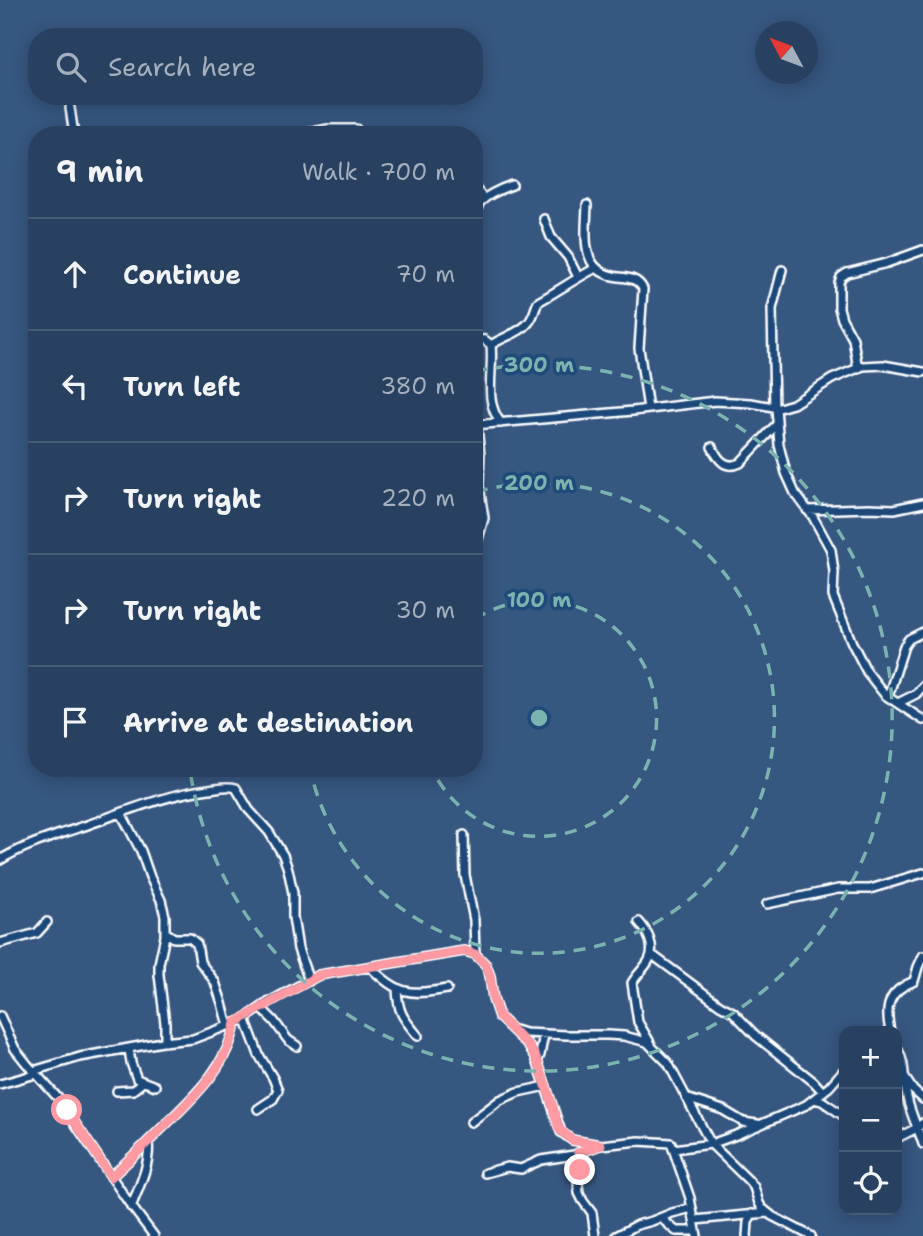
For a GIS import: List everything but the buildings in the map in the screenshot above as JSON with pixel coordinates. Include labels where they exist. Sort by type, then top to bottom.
[{"type":"street","points":[[70,108],[73,126]]},
{"type":"street","points":[[484,199],[512,185]]},
{"type":"street","points":[[587,205],[587,242],[592,265],[601,273],[610,276],[632,278],[640,283],[643,289],[639,348],[648,409]]},
{"type":"street","points":[[544,219],[551,237],[568,257],[578,277]]},
{"type":"street","points":[[858,369],[853,339],[839,309],[841,277],[923,250]]},
{"type":"street","points":[[491,345],[524,328],[532,318],[538,302],[596,268]]},
{"type":"street","points":[[782,270],[772,309],[775,408],[779,445],[786,473],[795,493],[813,517],[831,550],[833,596],[837,610],[866,670],[888,697],[923,720]]},
{"type":"street","points":[[483,340],[491,345]]},
{"type":"street","points":[[491,345],[491,396],[495,413],[502,423]]},
{"type":"street","points":[[483,424],[725,401],[775,408],[793,404],[832,379],[858,369],[876,365],[923,372]]},
{"type":"street","points":[[712,447],[724,464],[734,466],[778,423]]},
{"type":"street","points":[[807,510],[894,509],[923,503]]},
{"type":"street","points":[[888,697],[904,646],[909,639],[923,632]]},
{"type":"street","points":[[898,703],[916,694],[923,687]]},
{"type":"street","points":[[0,860],[39,841],[177,795],[225,787],[236,788],[249,810],[269,832],[288,869],[298,949],[309,981]]},
{"type":"street","points":[[121,813],[141,851],[165,915],[164,945],[159,964],[165,1042]]},
{"type":"street","points":[[464,835],[465,874],[472,905],[475,954]]},
{"type":"street","points":[[767,904],[838,889],[870,889],[923,873]]},
{"type":"street","points":[[0,943],[37,933],[47,922]]},
{"type":"street","points":[[639,922],[650,939],[651,954],[632,984],[640,1029],[653,1048]]},
{"type":"street","points":[[111,1177],[208,1082],[233,1033],[215,982],[200,962],[197,944],[190,938],[174,938],[165,932]]},
{"type":"street","points":[[0,1084],[80,1057],[193,1039],[245,1018],[319,975],[464,951],[475,954],[486,965],[499,1017],[528,1045],[537,1061],[561,1132],[572,1140],[601,1145]]},
{"type":"street","points":[[651,954],[733,1012],[756,1036],[823,1092]]},
{"type":"street","points":[[889,1026],[889,1000],[914,981],[923,956]]},
{"type":"street","points":[[370,967],[397,989],[410,993],[447,989]]},
{"type":"street","points":[[397,989],[400,1011],[418,1036]]},
{"type":"street","points":[[261,1008],[288,1040],[297,1046]]},
{"type":"street","points":[[0,1016],[15,1049],[58,1098],[131,1207],[154,1236]]},
{"type":"street","points":[[245,1018],[252,1040],[278,1090],[273,1098],[258,1109]]},
{"type":"street","points":[[512,1029],[525,1033],[624,1037],[644,1041],[668,1063],[711,1144],[754,1187],[759,1203],[767,1213],[811,1236]]},
{"type":"street","points":[[537,1061],[544,1034]]},
{"type":"street","points":[[129,1049],[135,1076],[155,1086]]},
{"type":"street","points":[[902,1060],[908,1102],[920,1126],[923,1144]]},
{"type":"street","points":[[674,1149],[711,1144],[806,1105],[839,1075]]},
{"type":"street","points":[[905,1078],[923,1099]]},
{"type":"street","points":[[117,1091],[133,1090],[143,1082]]},
{"type":"street","points":[[471,1122],[500,1100],[518,1092],[546,1086]]},
{"type":"street","points":[[686,1098],[723,1110],[743,1122],[760,1124]]},
{"type":"street","points":[[814,1099],[839,1113]]},
{"type":"street","points":[[902,1135],[920,1126]]},
{"type":"street","points":[[485,1173],[507,1167],[521,1169],[541,1160],[578,1153],[601,1145],[639,1141],[670,1142],[692,1208],[697,1233],[676,1231],[661,1219]]},
{"type":"street","points":[[131,1207],[148,1160],[148,1142]]},
{"type":"street","points":[[578,1153],[581,1166],[579,1193],[592,1213],[595,1236]]},
{"type":"street","points":[[615,1236],[637,1225],[692,1208]]},
{"type":"street","points":[[747,1236],[752,1213]]},
{"type":"street","points":[[695,1220],[767,1213]]},
{"type":"route","points":[[67,1110],[111,1177],[208,1082],[227,1049],[235,1023],[319,975],[464,951],[480,957],[486,965],[499,1017],[528,1045],[536,1057],[561,1132],[572,1140],[601,1145],[578,1153],[580,1170]]}]
